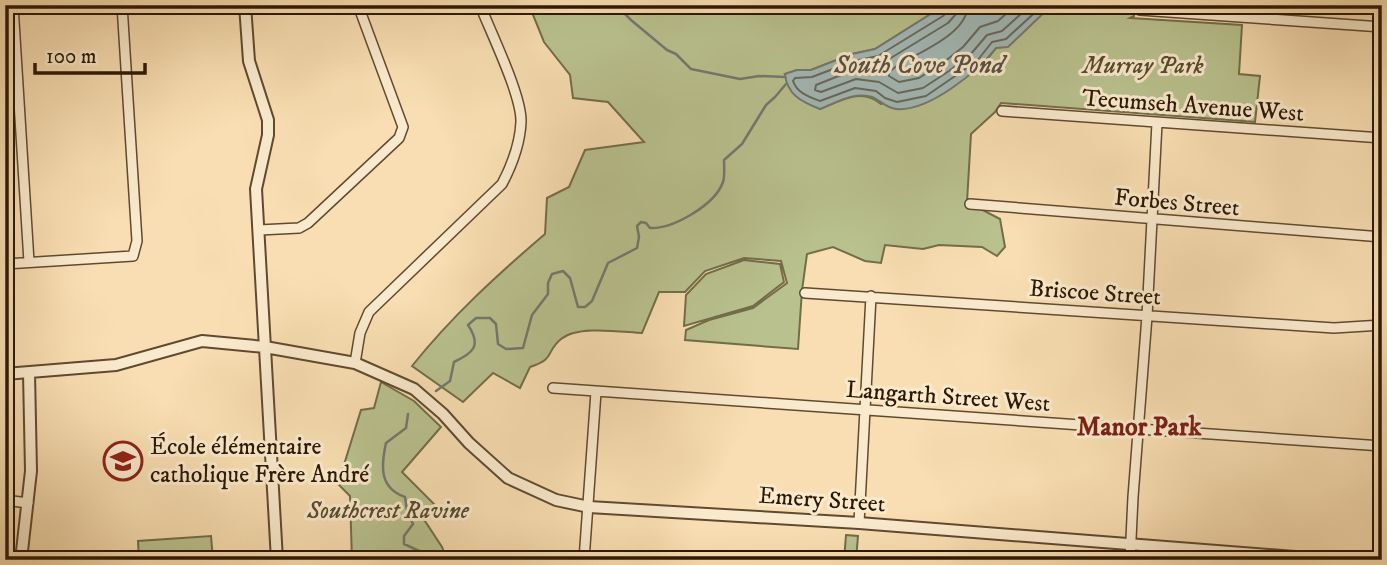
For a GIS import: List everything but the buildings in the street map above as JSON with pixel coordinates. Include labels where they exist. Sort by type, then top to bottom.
[{"type":"street","points":[[13,5],[29,262]]},
{"type":"street","points":[[5,264],[134,256],[137,241],[122,5]]},
{"type":"street","points":[[244,5],[249,61],[268,120],[268,135],[256,189],[277,560]]},
{"type":"street","points":[[259,230],[299,228],[309,223],[399,138],[403,127],[358,5]]},
{"type":"street","points":[[355,363],[359,333],[369,312],[502,184],[513,164],[521,121],[517,98],[481,5]]},
{"type":"street","points":[[1140,10],[1382,27]]},
{"type":"street","name":"Tecumseh Avenue West","points":[[1002,111],[1382,138]]},
{"type":"street","points":[[1130,560],[1157,123]]},
{"type":"street","name":"Forbes Street","points":[[970,204],[1382,237]]},
{"type":"street","name":"Briscoe Street","points":[[804,293],[1334,328],[1382,325]]},
{"type":"street","points":[[859,523],[871,296]]},
{"type":"street","name":"Emery Street","points":[[5,374],[116,365],[202,341],[265,347],[355,363],[414,389],[508,478],[556,500],[589,507],[859,523],[1333,560]]},
{"type":"street","points":[[21,560],[31,471],[29,373]]},
{"type":"street","name":"Langarth Street West","points":[[553,388],[1382,446]]},
{"type":"street","points":[[584,560],[596,392]]},
{"type":"street","points":[[5,500],[28,503]]},
{"type":"green space","name":"Murray Park","points":[[529,5],[945,5],[875,49],[852,54],[811,70],[797,70],[785,74],[820,109],[843,99],[859,96],[866,96],[881,104],[982,66],[996,48],[1051,5],[1135,5],[1134,16],[1130,18],[1242,25],[1239,74],[1260,76],[1255,122],[1001,103],[971,134],[967,202],[1000,219],[1005,247],[997,256],[982,247],[939,245],[923,249],[885,245],[881,263],[865,261],[833,247],[807,254],[798,349],[685,340],[686,330],[709,320],[753,308],[787,283],[781,261],[744,258],[705,271],[685,292],[659,292],[642,333],[600,330],[568,335],[556,344],[544,361],[530,367],[520,388],[493,373],[463,402],[412,366],[476,297],[545,234],[547,198],[569,187],[585,150],[644,142],[608,102],[573,98],[570,75],[544,42]]},
{"type":"green space","points":[[744,260],[780,264],[784,282],[753,306],[684,326],[686,295],[706,274]]},
{"type":"green space","name":"Southcrest Ravine","points":[[381,382],[414,401],[441,427],[402,472],[437,507],[425,521],[447,560],[352,560],[350,496],[338,484],[361,410],[374,408]]},
{"type":"green space","points":[[846,535],[858,536],[856,560],[844,560]]},
{"type":"green space","points":[[211,536],[213,560],[139,560],[138,541]]},
{"type":"water","name":"South Cove Pond","points":[[945,5],[1052,5],[1008,47],[996,48],[952,88],[923,104],[896,109],[872,97],[859,96],[846,98],[820,109],[802,100],[789,87],[785,74],[797,70],[811,70],[852,54],[875,49]]},
{"type":"waterway","points":[[622,5],[631,20],[667,50],[676,54],[691,69],[740,79],[759,76],[785,77]]},
{"type":"waterway","points":[[436,391],[450,381],[454,362],[473,348],[474,338],[468,325],[476,318],[490,318],[496,324],[498,344],[506,349],[523,348],[532,315],[548,294],[548,283],[552,274],[563,271],[570,278],[578,307],[585,307],[592,301],[608,263],[637,248],[637,226],[641,222],[650,228],[659,227],[681,220],[702,207],[719,191],[723,182],[724,160],[742,144],[766,105],[786,84]]},
{"type":"waterway","points":[[408,414],[406,428],[386,443],[384,475],[390,488],[405,497],[413,524],[404,536],[404,544],[428,555],[429,560]]},
{"type":"place","name":"École élémentaire catholique Frère André","points":[[123,461]]},
{"type":"district","name":"Manor Park","points":[[1139,427]]}]
